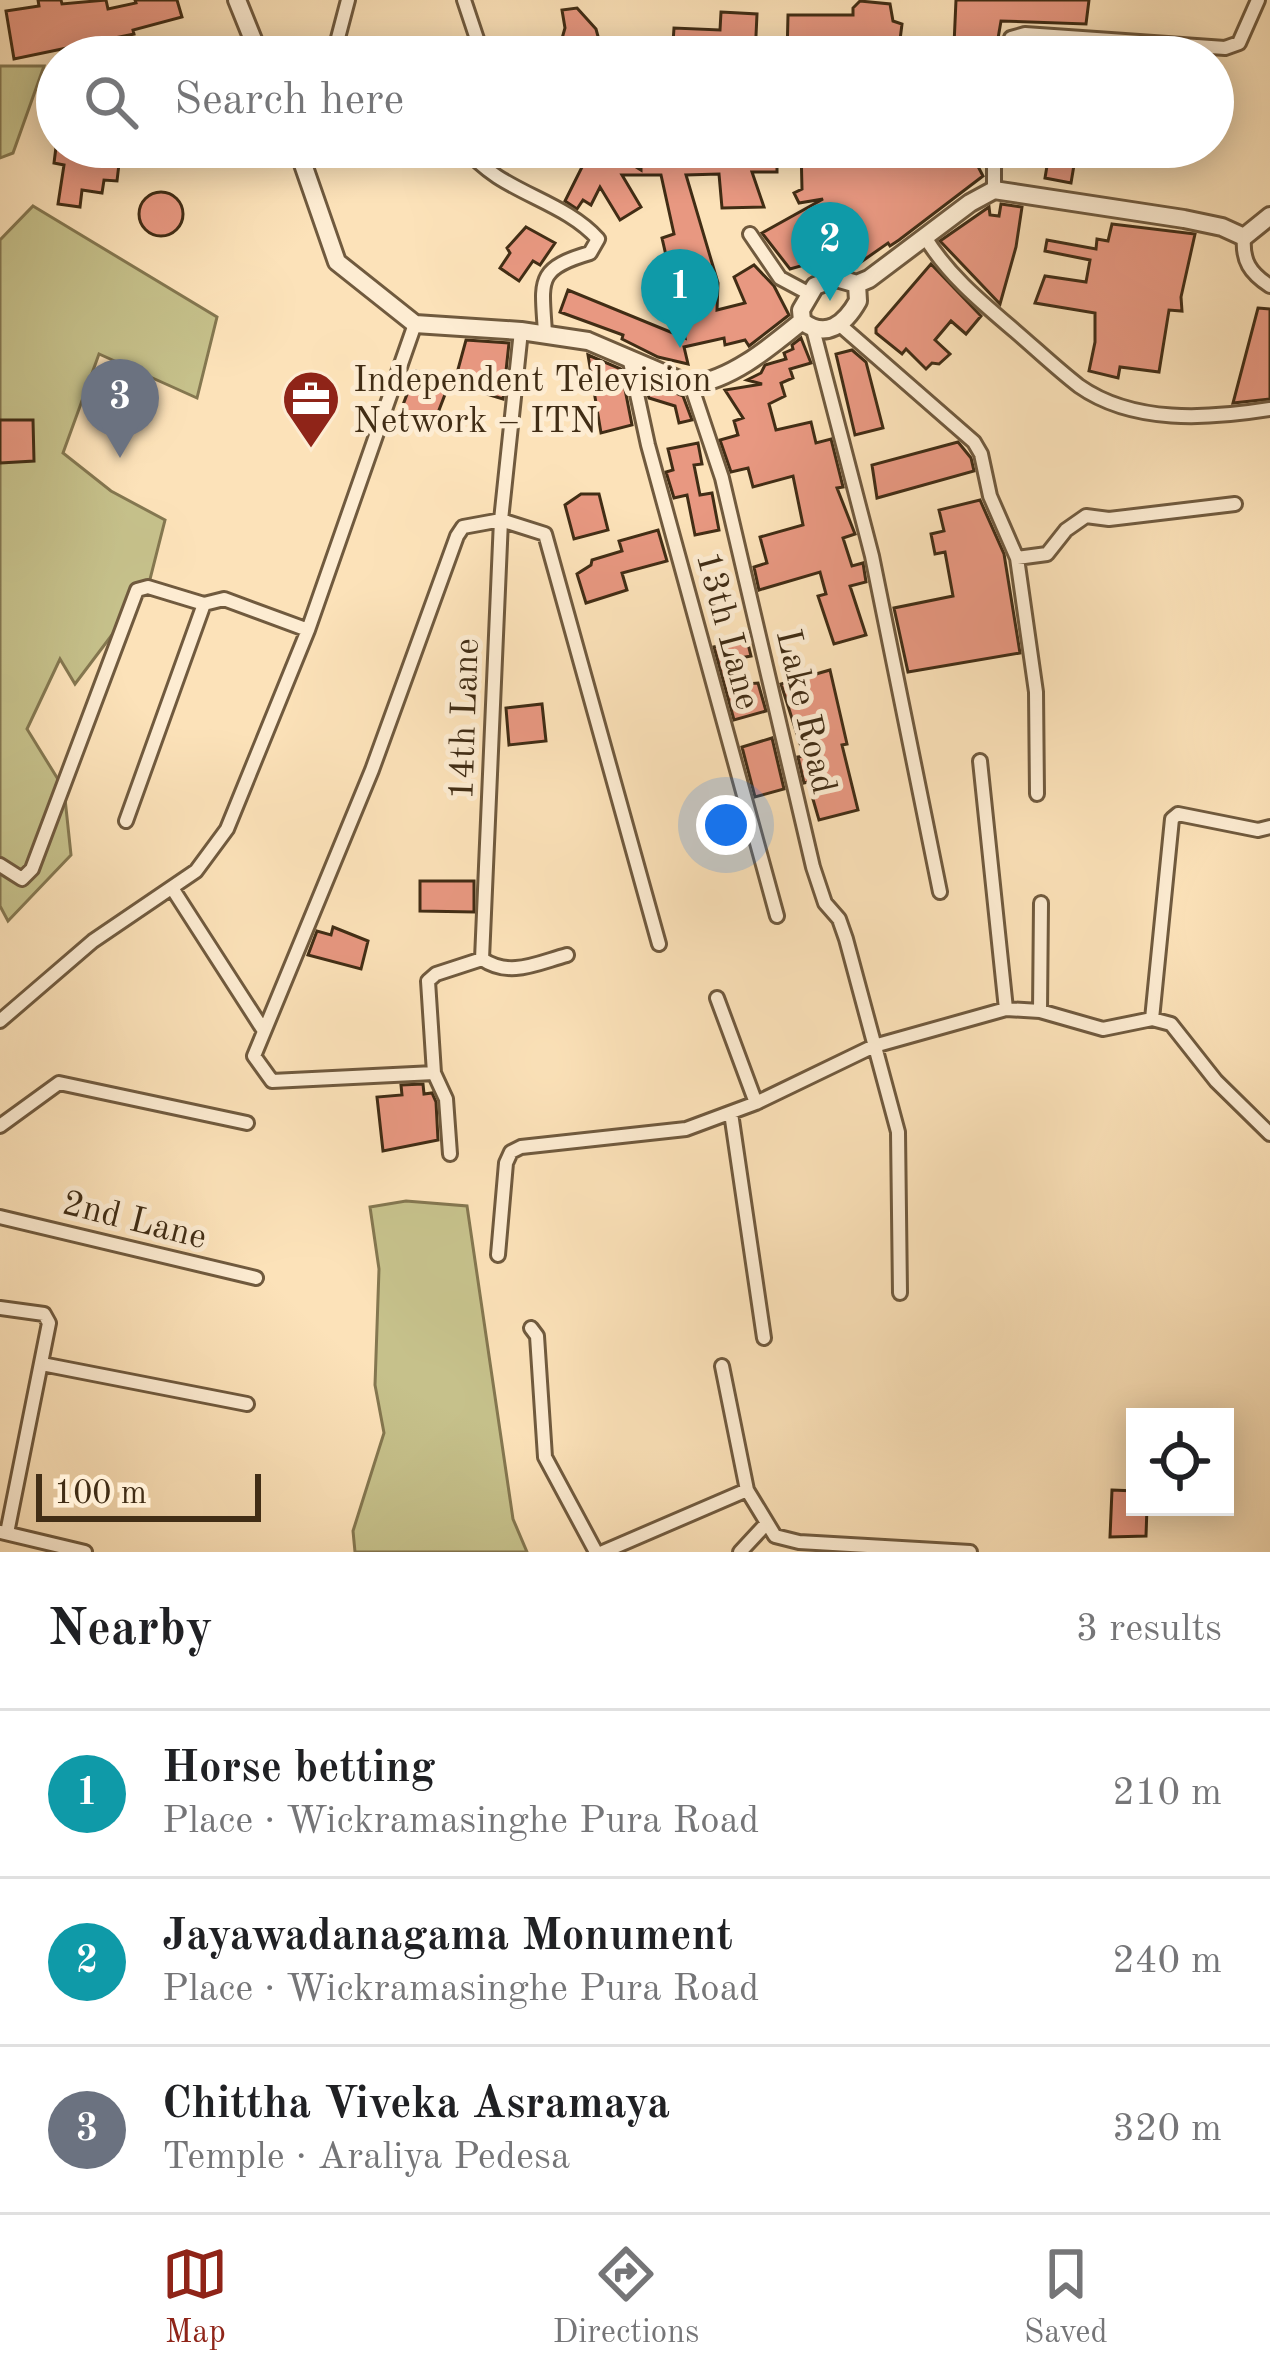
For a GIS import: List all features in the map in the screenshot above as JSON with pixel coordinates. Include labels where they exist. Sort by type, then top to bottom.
[{"type":"street","points":[[237,0],[252,36]]},
{"type":"street","points":[[339,36],[348,0]]},
{"type":"street","points":[[464,0],[476,36]]},
{"type":"street","points":[[1234,45],[1258,0]]},
{"type":"street","points":[[1018,36],[1054,36]]},
{"type":"street","points":[[304,168],[338,262],[415,325],[588,340],[691,385],[732,371],[807,325]]},
{"type":"street","points":[[485,168],[497,180],[582,222],[598,239],[590,253],[559,262],[547,272],[545,333]]},
{"type":"street","points":[[994,168],[994,190]]},
{"type":"street","points":[[857,284],[994,190],[1222,226],[1244,237]]},
{"type":"street","points":[[1270,216],[1244,237],[1243,254],[1252,274],[1270,286]]},
{"type":"street","points":[[750,234],[780,278],[808,293]]},
{"type":"street","points":[[925,237],[945,268],[975,296],[1080,386],[1105,401],[1165,415],[1270,409]]},
{"type":"street","points":[[857,284],[836,278],[814,286],[801,310],[872,556],[940,892]]},
{"type":"street","points":[[807,325],[825,332],[840,325],[858,301],[857,284]]},
{"type":"street","points":[[0,1022],[93,941],[196,872],[227,829],[308,630],[415,325]]},
{"type":"street","points":[[840,325],[974,442],[981,454],[990,496],[1017,558],[1036,692],[1037,794]]},
{"type":"street","name":"14th Lane","points":[[482,959],[501,520],[521,331]]},
{"type":"street","name":"13th Lane","points":[[629,357],[648,446],[777,916]]},
{"type":"street","name":"Lake Road","points":[[691,385],[722,478],[814,867],[825,903],[839,919],[847,939],[898,1132],[900,1293]]},
{"type":"street","points":[[1017,558],[1047,554],[1066,530],[1086,516],[1109,519],[1235,504]]},
{"type":"street","points":[[434,1073],[272,1081],[254,1056],[372,770],[464,527],[501,520],[545,534],[659,944]]},
{"type":"street","points":[[0,865],[22,879],[32,869],[137,590],[148,587],[204,604],[224,599],[308,630]]},
{"type":"street","points":[[126,821],[204,604]]},
{"type":"street","points":[[980,760],[1006,1009]]},
{"type":"street","points":[[1152,1018],[1172,819],[1178,814],[1258,830],[1270,827]]},
{"type":"street","points":[[172,888],[265,1031]]},
{"type":"street","points":[[1040,1012],[1041,903]]},
{"type":"street","points":[[450,1154],[446,1099],[434,1073],[430,977],[482,959],[497,970],[567,955]]},
{"type":"street","points":[[717,998],[756,1103]]},
{"type":"street","points":[[498,1256],[511,1152],[534,1145],[686,1129],[756,1103],[874,1046],[1006,1009],[1040,1012],[1103,1029],[1152,1018],[1171,1024],[1216,1081],[1270,1134]]},
{"type":"street","points":[[0,1126],[59,1083],[247,1124]]},
{"type":"street","points":[[731,1114],[764,1338]]},
{"type":"street","name":"2nd Lane","points":[[0,1217],[256,1278]]},
{"type":"street","points":[[0,1307],[44,1314],[49,1323],[3,1532],[86,1552]]},
{"type":"street","points":[[531,1328],[538,1336],[545,1456],[599,1552],[747,1490]]},
{"type":"street","points":[[41,1364],[248,1404]]},
{"type":"street","points":[[722,1366],[747,1490],[775,1536],[799,1542],[970,1552]]},
{"type":"street","points":[[740,1552],[766,1524]]},
{"type":"shaded area","points":[[0,66],[36,66],[36,88],[13,153],[0,158]]},
{"type":"shaded area","points":[[33,206],[217,317],[197,398],[99,354],[63,453],[111,491],[165,520],[148,587],[75,684],[60,659],[27,729],[64,789],[71,855],[8,921],[0,906],[0,240]]},
{"type":"shaded area","points":[[406,1201],[467,1206],[513,1519],[527,1552],[355,1552],[353,1531],[384,1433],[375,1385],[379,1269],[370,1207]]},
{"type":"building","points":[[38,0],[61,0],[62,4],[106,0],[108,9],[135,0],[177,0],[182,17],[124,36],[36,36],[36,54],[14,59],[6,11],[39,6]]},
{"type":"building","points":[[956,0],[1089,0],[1086,24],[1001,21],[998,36],[954,36]]},
{"type":"building","points":[[860,1],[890,4],[893,21],[902,24],[900,36],[788,36],[788,15],[853,15]]},
{"type":"building","points":[[577,8],[598,36],[563,36],[562,10]]},
{"type":"building","points":[[721,12],[757,14],[756,36],[673,36],[674,28],[720,30]]},
{"type":"building","points":[[64,168],[119,168],[117,181],[104,180],[102,193],[82,190],[80,207],[58,204]]},
{"type":"building","points":[[582,168],[777,168],[777,172],[752,172],[764,207],[722,208],[719,174],[686,175],[718,283],[717,310],[745,303],[734,277],[754,265],[774,286],[789,315],[749,346],[745,340],[725,345],[724,338],[684,347],[688,364],[658,357],[622,339],[623,335],[560,312],[568,290],[685,338],[662,238],[674,234],[661,175],[622,175],[641,207],[620,220],[600,187],[591,205],[583,200],[577,209],[565,201]]},
{"type":"building","points":[[802,168],[979,168],[983,176],[899,240],[861,262],[842,263],[831,247],[808,264],[790,269],[762,233],[823,199],[799,203],[794,193],[802,189]]},
{"type":"building","points":[[1047,168],[1074,168],[1071,183],[1045,178]]},
{"type":"building","points":[[161,192],[176,199],[183,214],[176,229],[161,236],[146,229],[139,214],[146,199]]},
{"type":"building","points":[[1001,204],[1022,207],[1000,304],[940,241],[989,207],[990,215],[999,216]]},
{"type":"building","points":[[1112,224],[1195,234],[1182,311],[1169,310],[1159,372],[1120,367],[1118,378],[1089,371],[1095,313],[1035,303],[1045,276],[1086,282],[1090,260],[1045,251],[1047,240],[1096,249],[1097,239],[1108,241]]},
{"type":"building","points":[[526,227],[555,243],[540,265],[533,261],[519,281],[500,268],[510,253],[507,248]]},
{"type":"building","points":[[931,264],[981,316],[966,334],[951,321],[935,340],[950,354],[926,369],[906,349],[902,354],[876,333],[876,328]]},
{"type":"building","points":[[1258,308],[1270,309],[1270,399],[1233,403]]},
{"type":"building","points":[[801,338],[811,363],[790,369],[793,378],[781,383],[785,396],[769,404],[776,430],[811,422],[816,443],[831,439],[843,487],[837,488],[855,534],[843,538],[852,566],[863,563],[866,582],[850,586],[866,635],[834,644],[818,596],[826,594],[820,572],[759,590],[754,567],[767,563],[760,537],[803,525],[793,476],[753,487],[748,468],[731,472],[720,440],[738,435],[734,421],[743,418],[725,390],[762,384],[747,380],[765,365],[786,359],[784,353]]},
{"type":"building","points":[[466,340],[509,343],[503,399],[454,384]]},
{"type":"building","points":[[852,350],[866,362],[883,428],[855,435],[836,354]]},
{"type":"building","points":[[588,355],[621,369],[632,425],[601,433]]},
{"type":"building","points":[[416,371],[449,384],[434,423],[401,410]]},
{"type":"building","points":[[644,379],[683,396],[692,420],[679,423],[675,406],[649,398]]},
{"type":"building","points":[[0,420],[33,420],[34,461],[0,463]]},
{"type":"building","points":[[958,442],[971,458],[974,471],[877,498],[872,465]]},
{"type":"building","points":[[698,443],[702,464],[694,465],[700,495],[712,493],[719,530],[695,535],[687,495],[674,498],[666,472],[673,470],[668,449]]},
{"type":"building","points":[[581,494],[599,494],[608,530],[574,539],[565,505]]},
{"type":"building","points":[[980,500],[1004,554],[1020,653],[908,672],[894,608],[953,596],[945,552],[935,554],[931,534],[944,531],[939,510]]},
{"type":"building","points":[[658,530],[667,561],[622,573],[627,590],[586,603],[577,574],[592,560],[622,551],[619,541]]},
{"type":"building","points":[[747,640],[751,656],[740,658],[746,684],[758,683],[766,711],[734,720],[714,647]]},
{"type":"building","points":[[830,670],[858,810],[819,820],[808,782],[804,783],[798,757],[804,756],[781,684]]},
{"type":"building","points":[[542,704],[546,741],[509,745],[506,708]]},
{"type":"building","points":[[772,738],[784,789],[755,797],[742,747]]},
{"type":"building","points":[[420,881],[474,881],[474,912],[420,911]]},
{"type":"building","points":[[333,927],[368,941],[361,969],[308,955],[317,931],[331,935]]},
{"type":"building","points":[[423,1084],[424,1094],[432,1093],[436,1102],[438,1140],[383,1151],[377,1097],[402,1095],[401,1085]]},
{"type":"building","points":[[1112,1490],[1126,1491],[1126,1516],[1147,1516],[1146,1536],[1110,1537]]},
{"type":"place","name":"Jayawadanagama Monument","points":[[830,301]]},
{"type":"place","name":"Horse betting","points":[[680,348]]},
{"type":"place","name":"Independent Television Network – ITN","points":[[311,450]]},
{"type":"place","name":"Chittha Viveka Asramaya","points":[[120,458]]}]
